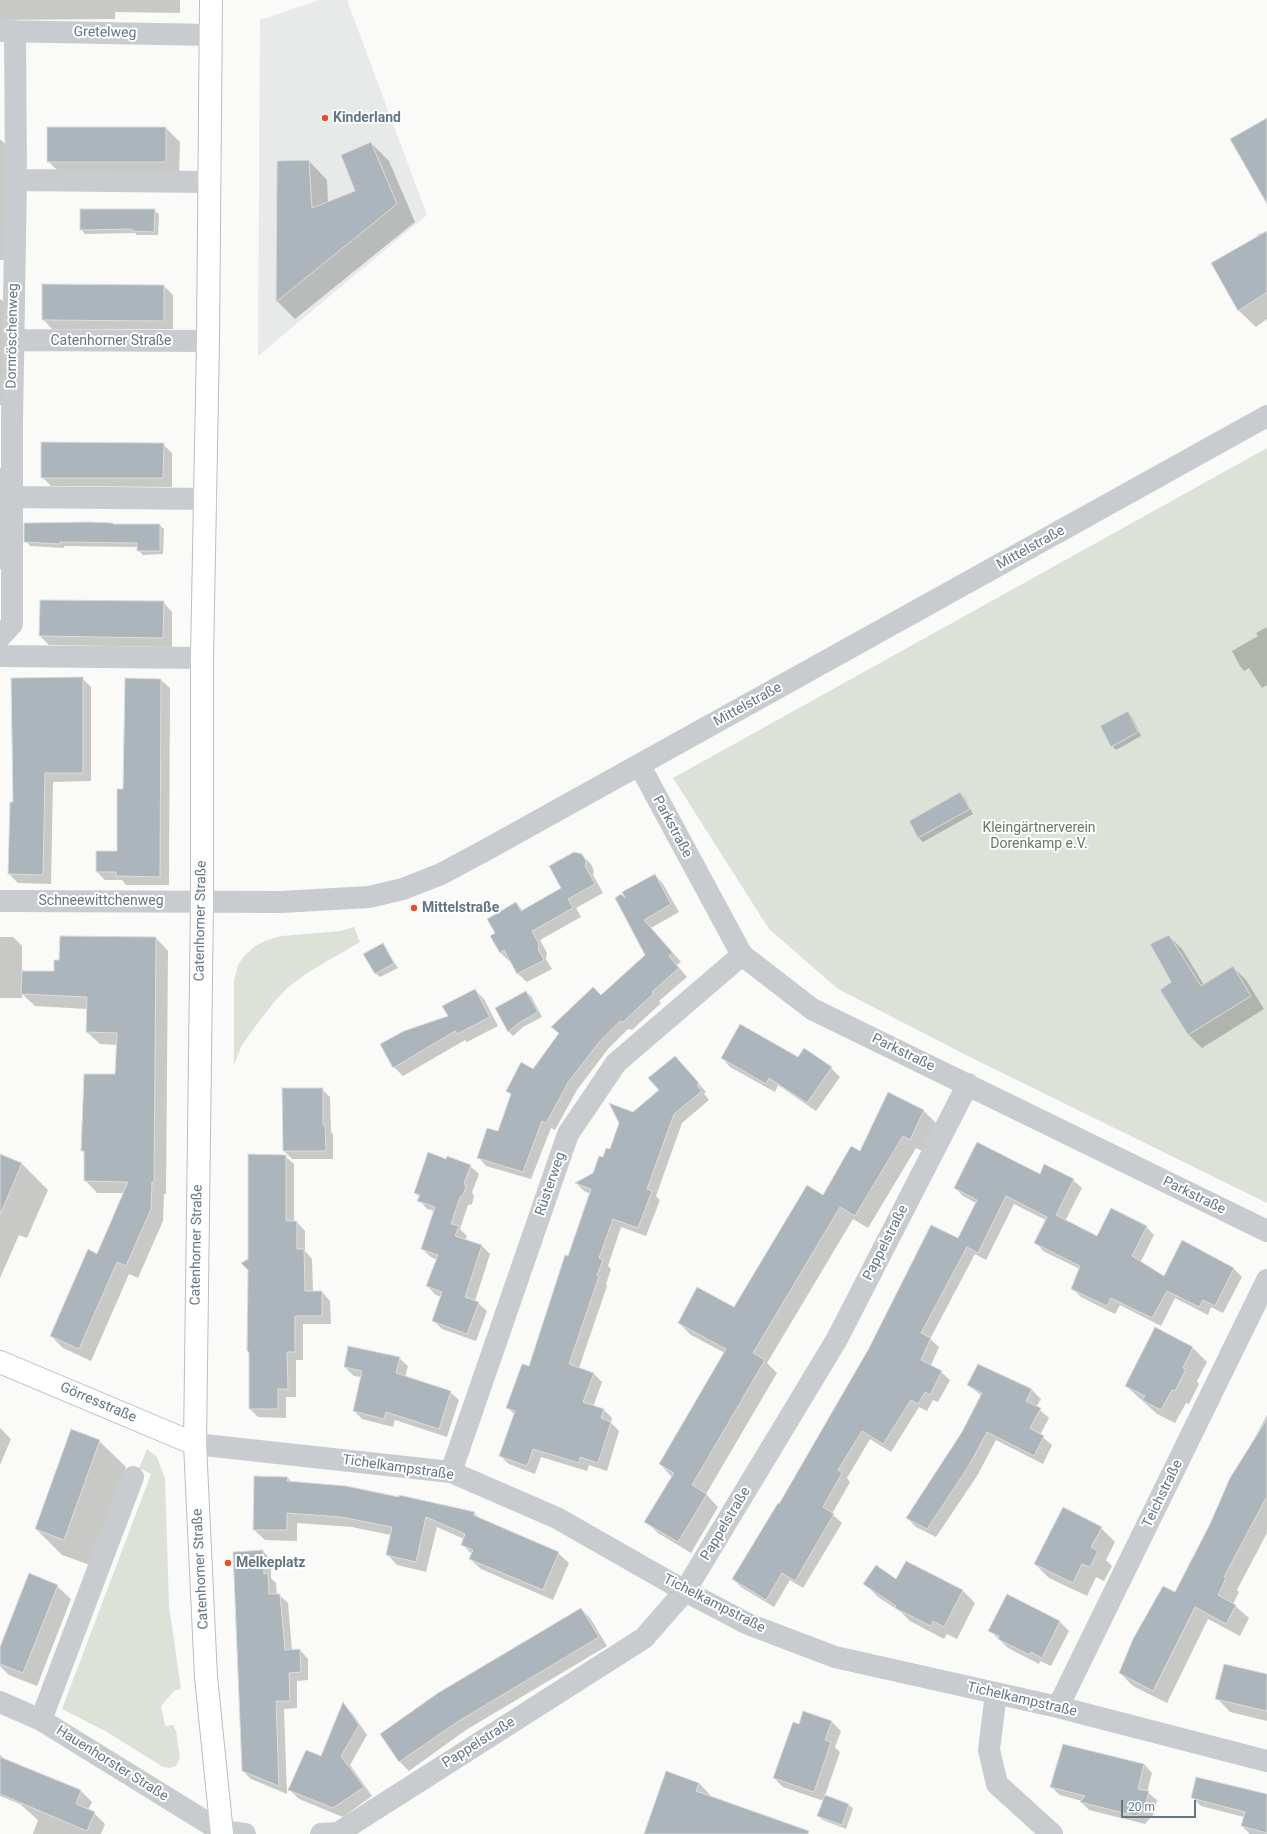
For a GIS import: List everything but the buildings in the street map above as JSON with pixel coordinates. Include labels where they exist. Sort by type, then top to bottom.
[{"type":"street","name":"Catenhorner Straße","points":[[211,0],[206,499],[202,658],[202,902],[195,1444],[206,1677],[221,1833]]},
{"type":"street","name":"Gretelweg","points":[[8,31],[211,35]]},
{"type":"street","name":"Dornröschenweg","points":[[0,637],[12,624],[13,340],[16,180],[8,31]]},
{"type":"street","points":[[16,180],[209,182]]},
{"type":"street","name":"Catenhorner Straße","points":[[13,340],[208,341]]},
{"type":"street","name":"Mittelstraße","points":[[202,902],[281,902],[369,897],[403,889],[441,874],[640,766],[1267,416]]},
{"type":"street","points":[[12,497],[206,499]]},
{"type":"street","points":[[0,656],[202,658]]},
{"type":"street","name":"Parkstraße","points":[[640,766],[742,955],[812,1009],[1267,1231]]},
{"type":"street","name":"Schneewittchenweg","points":[[0,900],[202,902]]},
{"type":"street","name":"Rüsterweg","points":[[451,1472],[568,1134],[616,1063],[742,955]]},
{"type":"street","name":"Pappelstraße","points":[[330,1833],[644,1638],[685,1591],[837,1339],[968,1084]]},
{"type":"street","name":"Teichstraße","points":[[1058,1708],[1267,1280]]},
{"type":"street","name":"Görresstraße","points":[[0,1362],[195,1444]]},
{"type":"street","name":"Tichelkampstraße","points":[[195,1444],[451,1472],[557,1518],[685,1591],[748,1624],[836,1657],[1058,1708],[1267,1761]]},
{"type":"street","points":[[41,1720],[133,1477]]},
{"type":"street","points":[[996,1694],[989,1750],[998,1784],[1052,1834]]},
{"type":"street","name":"Hauenhorster Straße","points":[[0,1702],[41,1720],[221,1833]]},
{"type":"street","points":[[221,1833],[245,1834]]},
{"type":"shaded area","name":"Kinderland","points":[[319,0],[347,0],[427,215],[258,356],[260,20]]},
{"type":"green space","name":"Kleingärtnerverein Dorenkamp e.V.","points":[[1267,448],[1267,1203],[972,1058],[838,989],[769,929],[673,778]]},
{"type":"green space","points":[[354,927],[360,942],[307,973],[287,988],[251,1032],[241,1047],[234,1065],[234,981],[238,965],[244,956],[255,946],[267,940],[282,936],[341,931]]},
{"type":"green space","points":[[147,1449],[157,1457],[165,1479],[169,1606],[181,1689],[174,1691],[161,1706],[165,1726],[173,1725],[176,1731],[180,1758],[176,1766],[170,1768],[163,1767],[107,1732],[62,1709],[151,1474],[139,1468]]},
{"type":"place","name":"Kinderland","points":[[325,118]]},
{"type":"place","name":"Mittelstraße","points":[[414,908]]},
{"type":"place","name":"Melkeplatz","points":[[228,1563]]}]
